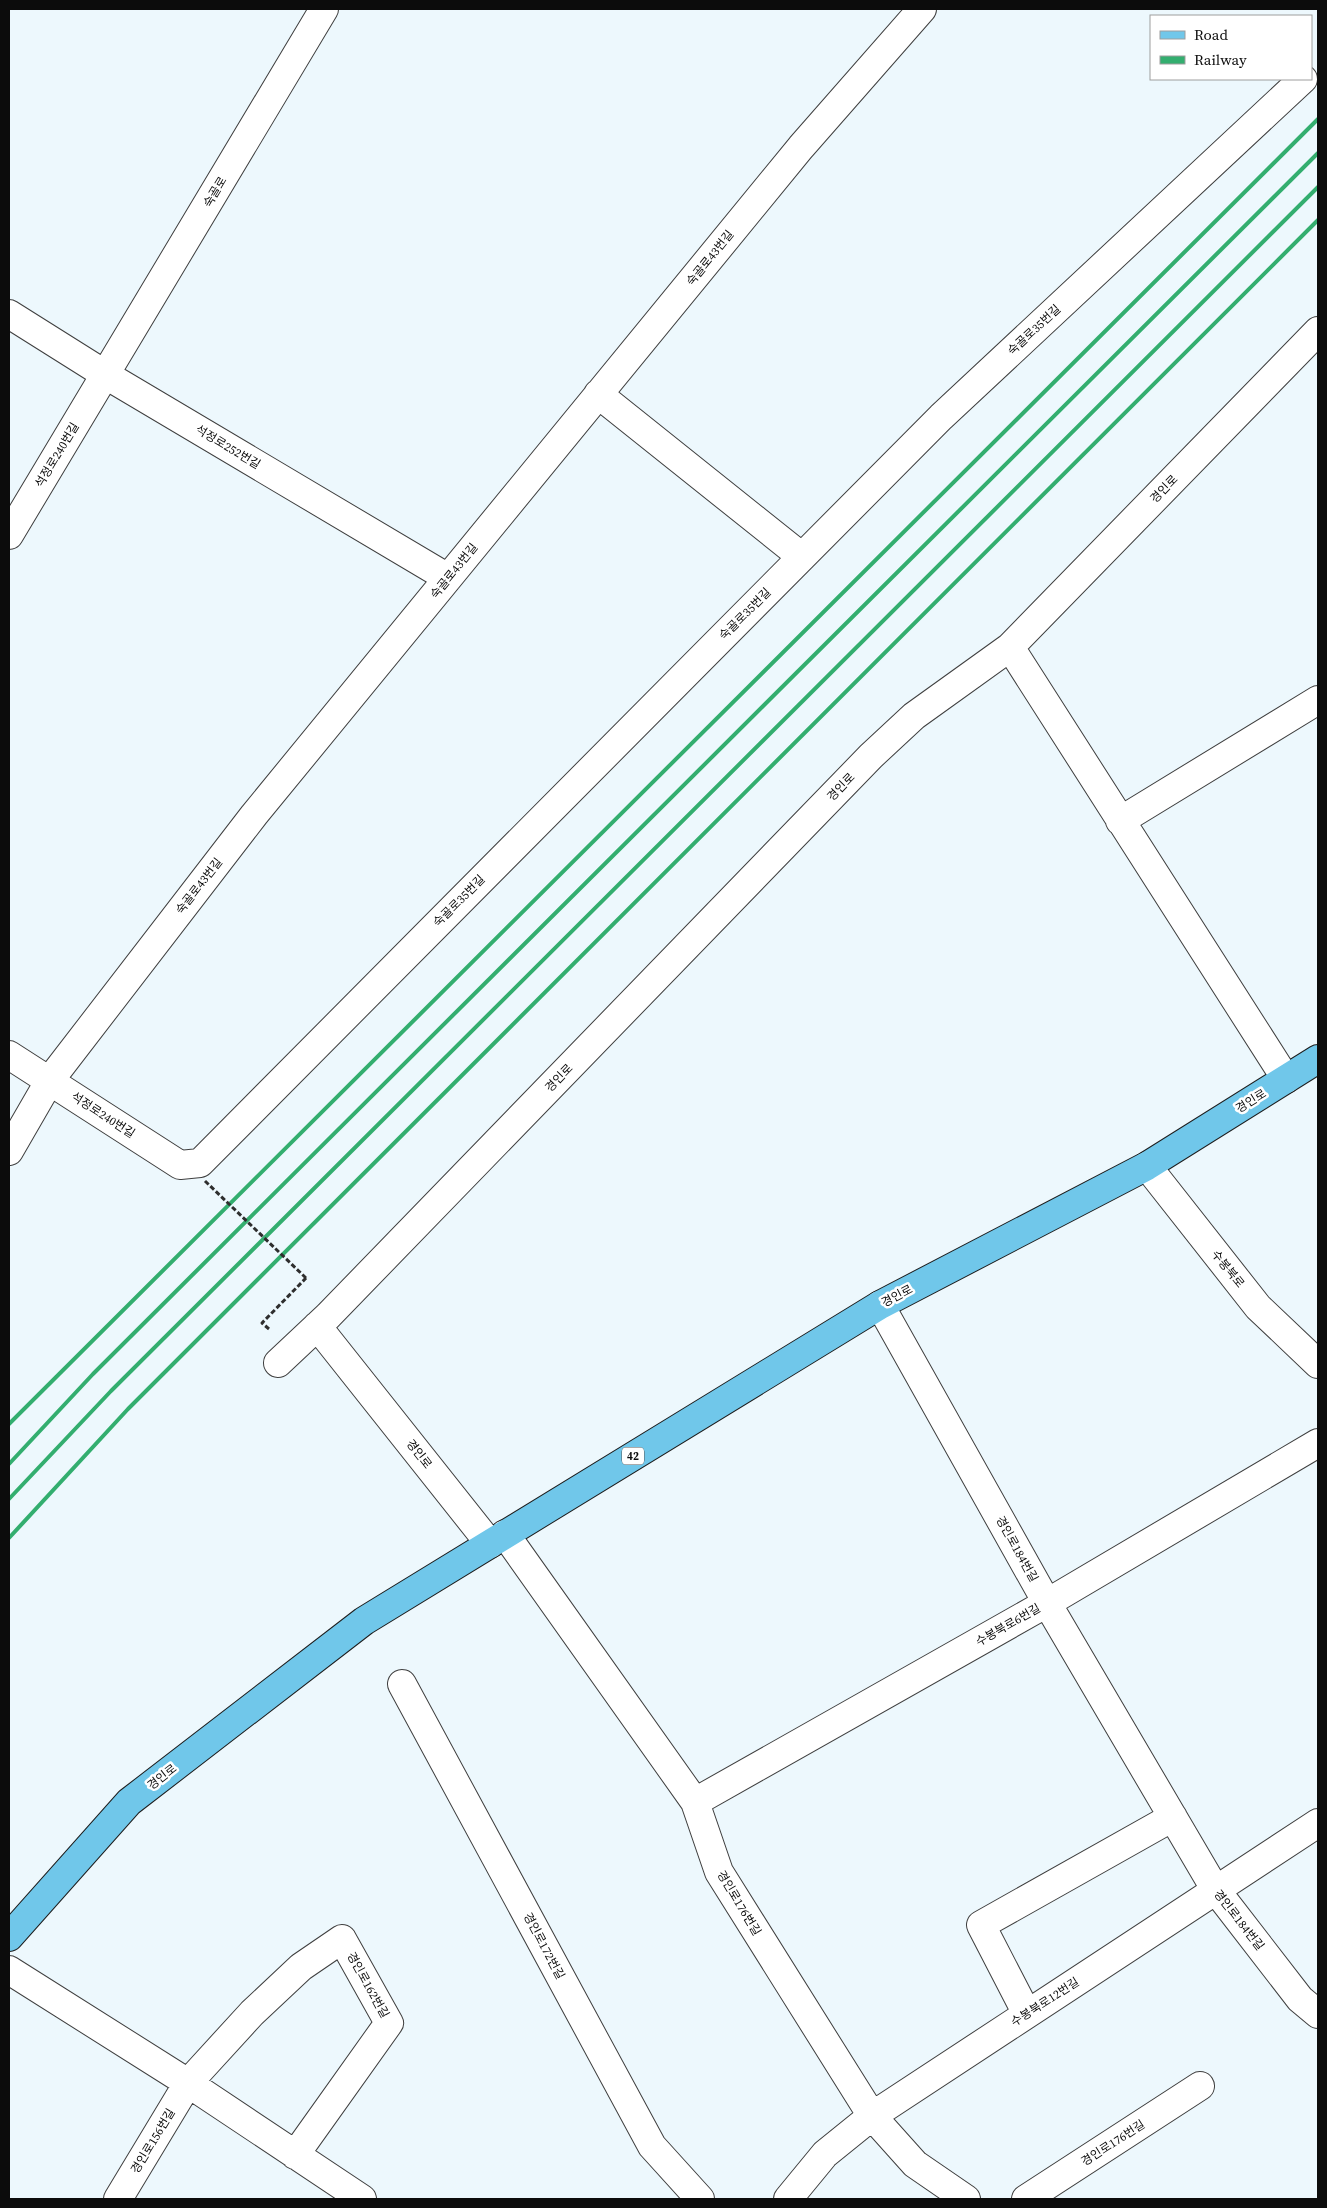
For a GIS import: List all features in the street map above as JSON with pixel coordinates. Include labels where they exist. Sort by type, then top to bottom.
[{"type":"main road","name":"경인로","points":[[9,1937],[130,1802],[364,1621],[880,1305],[1147,1166],[1318,1059]]},
{"type":"street","name":"숙골로","points":[[106,375],[324,9]]},
{"type":"street","name":"숙골로43번길","points":[[9,1151],[50,1080],[254,815],[801,147],[922,9]]},
{"type":"street","name":"숙골로35번길","points":[[203,1172],[802,557],[941,417],[1302,80]]},
{"type":"street","name":"석정로252번길","points":[[9,314],[106,375],[448,578]]},
{"type":"street","name":"경인로","points":[[498,1539],[317,1326],[871,756],[914,716],[1010,647],[1318,331]]},
{"type":"street","name":"석정로240번길","points":[[9,535],[106,375]]},
{"type":"street","points":[[598,394],[802,557]]},
{"type":"street","points":[[1010,647],[1286,1079]]},
{"type":"street","points":[[1120,821],[1318,700]]},
{"type":"street","name":"석정로240번길","points":[[9,1055],[180,1166],[203,1172]]},
{"type":"street","name":"수봉북로","points":[[1147,1166],[1258,1307],[1318,1364]]},
{"type":"street","name":"경인로184번길","points":[[880,1305],[1047,1603],[1215,1889],[1300,1999],[1318,2014]]},
{"type":"street","points":[[278,1364],[317,1326]]},
{"type":"street","name":"수봉북로6번길","points":[[695,1802],[1047,1603],[1318,1443]]},
{"type":"street","name":"경인로176번길","points":[[498,1539],[695,1802],[719,1872],[872,2116],[915,2164],[966,2199]]},
{"type":"street","name":"경인로172번길","points":[[402,1684],[652,2146],[700,2199]]},
{"type":"street","points":[[1027,2014],[981,1925],[1173,1817]]},
{"type":"street","name":"수봉북로12번길","points":[[788,2199],[825,2154],[872,2116],[1318,1823]]},
{"type":"street","name":"경인로162번길","points":[[188,2083],[252,2013],[301,1967],[342,1939],[389,2022],[295,2155]]},
{"type":"street","points":[[9,1970],[188,2083],[362,2199]]},
{"type":"street","name":"경인로156번길","points":[[118,2199],[188,2083]]},
{"type":"street","name":"경인로176번길","points":[[1026,2199],[1200,2086]]},
{"type":"path","points":[[203,1172],[306,1278],[262,1323]]},
{"type":"railway","points":[[9,1424],[1318,119]]},
{"type":"railway","points":[[9,1464],[93,1374],[1318,153]]},
{"type":"railway","points":[[9,1499],[111,1391],[1318,187]]},
{"type":"railway","points":[[9,1538],[128,1409],[1318,220]]}]
